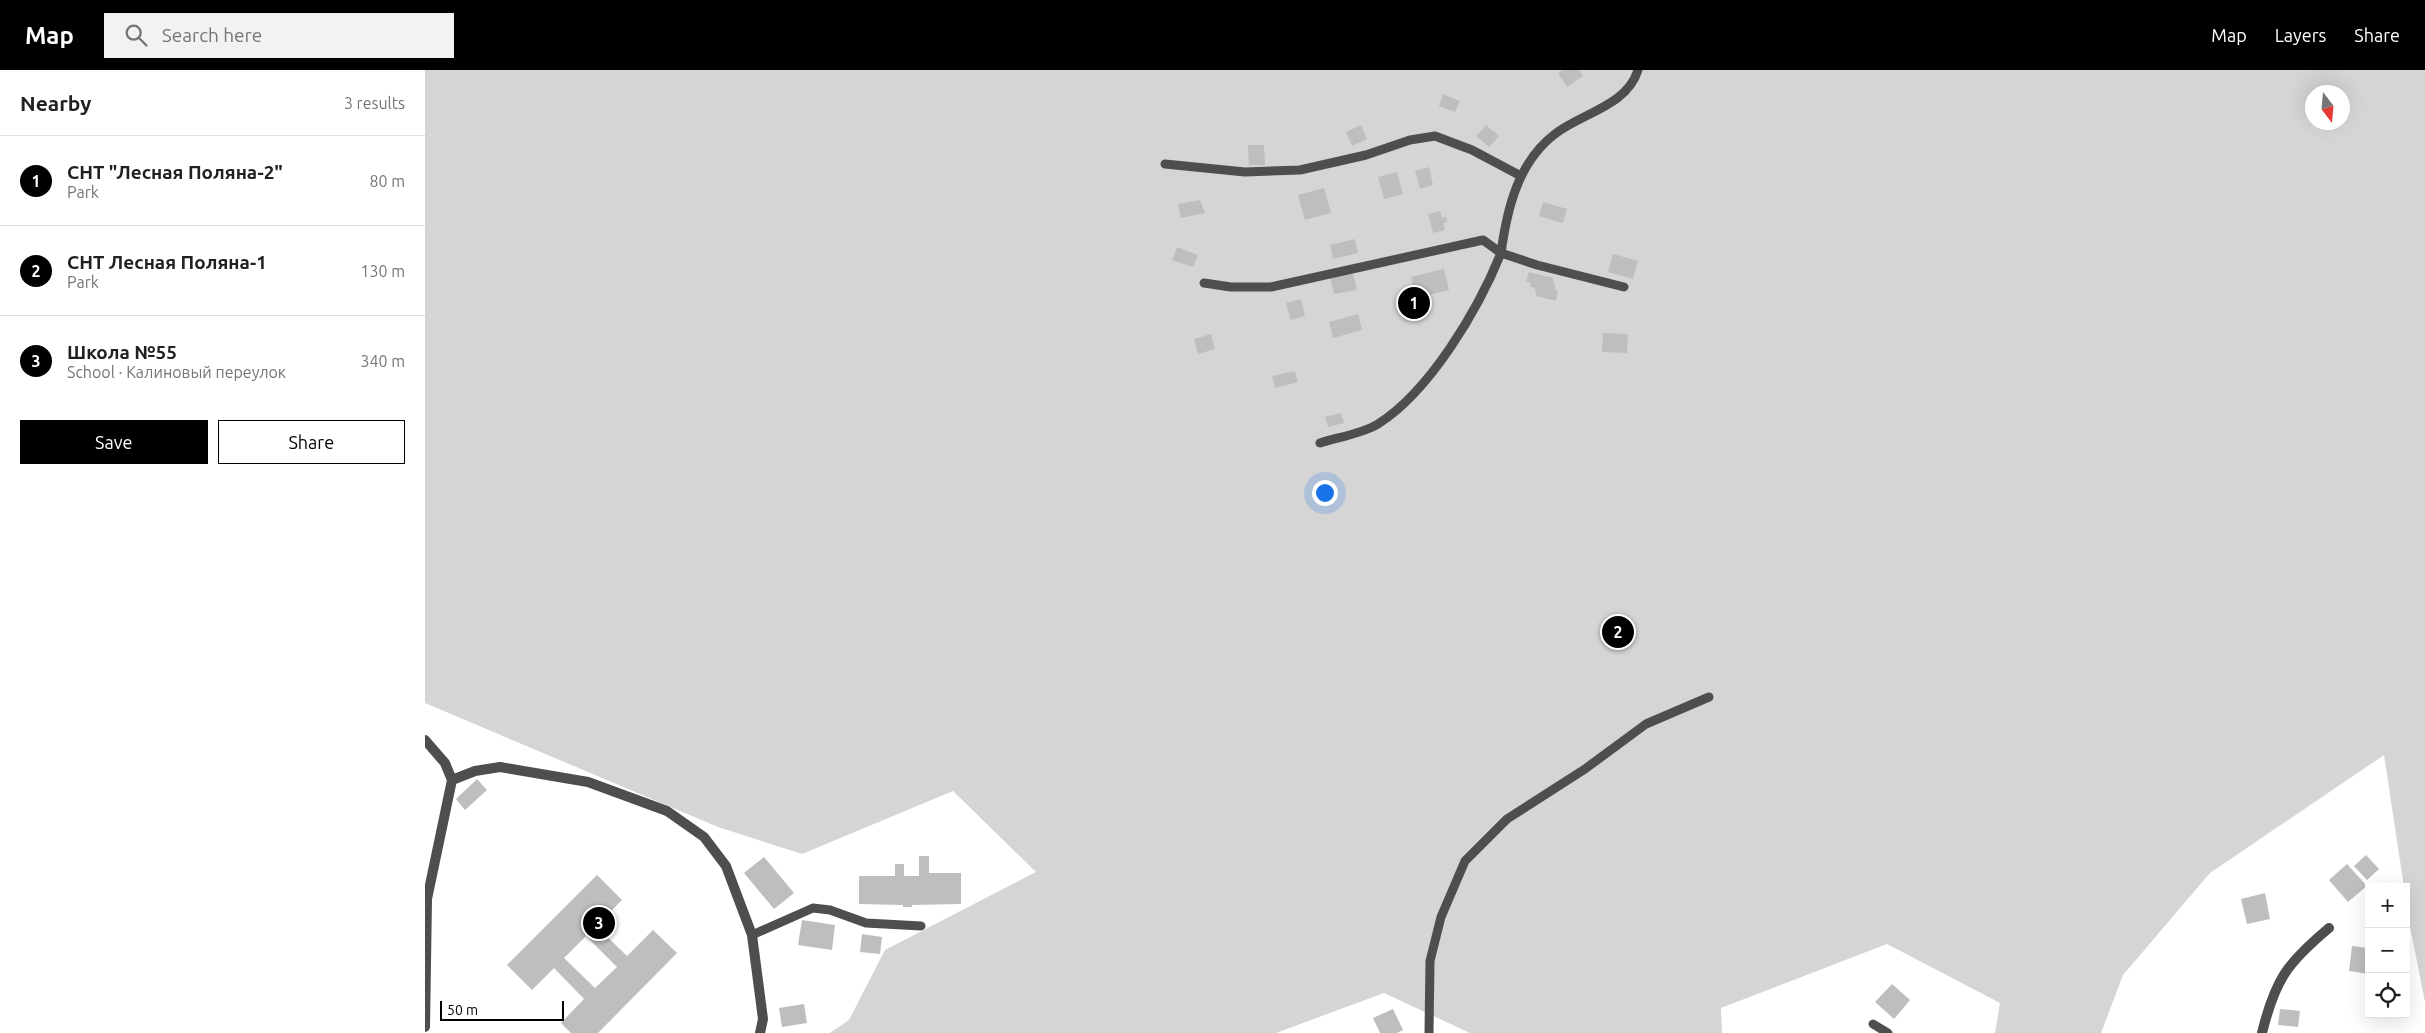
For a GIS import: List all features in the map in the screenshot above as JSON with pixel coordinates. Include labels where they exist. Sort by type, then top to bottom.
[{"type":"street","points":[[425,740],[445,763],[452,780],[427,899],[425,1027]]},
{"type":"street","points":[[452,780],[475,771],[500,767],[588,782],[667,811],[704,837],[726,866],[752,935],[763,1019],[760,1033]]},
{"type":"street","points":[[2262,1033],[2270,999],[2285,971],[2302,950],[2329,928]]},
{"type":"lane","points":[[1320,443],[1376,425],[1407,403],[1464,328],[1490,281],[1501,253],[1506,216],[1521,176],[1537,152],[1555,134],[1620,96],[1635,79],[1638,70]]},
{"type":"lane","points":[[1165,164],[1245,172],[1300,170],[1366,155],[1410,140],[1435,136],[1472,150],[1521,176]]},
{"type":"lane","points":[[1204,283],[1231,287],[1271,287],[1483,240],[1501,253],[1537,265],[1624,287]]},
{"type":"lane","points":[[1429,1033],[1430,961],[1441,917],[1465,861],[1507,819],[1585,769],[1646,724],[1709,696]]},
{"type":"lane","points":[[752,935],[813,908],[830,910],[866,923],[921,926]]},
{"type":"lane","points":[[1873,1024],[1888,1033]]},
{"type":"shaded area","points":[[425,70],[2425,70],[2425,1002],[2410,926],[2410,883],[2403,883],[2384,755],[2210,873],[2123,975],[2101,1033],[1995,1033],[2000,1003],[1887,944],[1721,1008],[1722,1033],[1470,1033],[1384,993],[1276,1033],[830,1033],[849,1020],[885,950],[1036,872],[953,791],[802,854],[718,827],[425,703]]},
{"type":"building","points":[[1563,70],[1579,70],[1583,76],[1567,87],[1558,73]]},
{"type":"building","points":[[1443,94],[1460,101],[1455,112],[1439,106]]},
{"type":"building","points":[[1361,125],[1367,139],[1352,146],[1346,132]]},
{"type":"building","points":[[1486,125],[1499,136],[1489,147],[1476,136]]},
{"type":"building","points":[[1248,145],[1264,145],[1265,165],[1249,165]]},
{"type":"building","points":[[1429,167],[1433,185],[1420,189],[1415,171]]},
{"type":"building","points":[[1397,172],[1403,194],[1384,199],[1378,177]]},
{"type":"building","points":[[1324,188],[1331,213],[1305,220],[1298,195]]},
{"type":"building","points":[[1200,200],[1205,213],[1181,218],[1178,204]]},
{"type":"building","points":[[1543,202],[1567,209],[1563,223],[1539,216]]},
{"type":"building","points":[[1440,211],[1442,218],[1446,217],[1447,222],[1443,223],[1445,230],[1433,233],[1428,214]]},
{"type":"building","points":[[1355,239],[1358,253],[1333,259],[1330,245]]},
{"type":"building","points":[[1177,247],[1198,255],[1193,267],[1172,260]]},
{"type":"building","points":[[1613,254],[1638,261],[1633,279],[1608,272]]},
{"type":"building","points":[[1444,269],[1449,290],[1416,298],[1411,277]]},
{"type":"building","points":[[1352,271],[1357,290],[1334,294],[1330,276]]},
{"type":"building","points":[[1529,272],[1553,278],[1556,291],[1558,291],[1556,301],[1536,296],[1535,288],[1530,287],[1531,283],[1526,282]]},
{"type":"building","points":[[1301,299],[1305,316],[1291,320],[1286,303]]},
{"type":"building","points":[[1358,314],[1362,330],[1333,338],[1329,322]]},
{"type":"building","points":[[1603,333],[1628,334],[1627,353],[1602,352]]},
{"type":"building","points":[[1211,334],[1215,349],[1198,354],[1194,339]]},
{"type":"building","points":[[1295,371],[1298,382],[1275,388],[1272,376]]},
{"type":"building","points":[[1341,413],[1344,423],[1328,427],[1325,417]]},
{"type":"building","points":[[477,779],[487,790],[465,810],[456,799]]},
{"type":"building","points":[[2366,855],[2379,869],[2367,880],[2354,866]]},
{"type":"building","points":[[919,856],[929,856],[929,873],[961,873],[961,904],[912,905],[912,907],[903,907],[903,905],[859,904],[859,876],[895,876],[895,864],[904,864],[904,876],[919,876]]},
{"type":"building","points":[[764,857],[794,893],[774,909],[744,873]]},
{"type":"building","points":[[2347,864],[2365,884],[2365,888],[2348,902],[2329,880]]},
{"type":"building","points":[[597,875],[622,900],[596,926],[627,956],[653,930],[677,953],[598,1033],[571,1033],[561,1023],[584,999],[554,968],[532,990],[507,965]],"holes":[[[586,936],[617,967],[595,988],[564,958]]]},
{"type":"building","points":[[2265,893],[2270,919],[2247,924],[2241,899]]},
{"type":"building","points":[[802,920],[835,925],[832,950],[798,945]]},
{"type":"building","points":[[862,934],[882,937],[880,954],[860,952]]},
{"type":"building","points":[[2352,946],[2365,948],[2365,973],[2349,971]]},
{"type":"building","points":[[1892,984],[1910,1000],[1894,1019],[1875,1002]]},
{"type":"building","points":[[804,1004],[807,1023],[782,1027],[779,1008]]},
{"type":"building","points":[[1393,1009],[1403,1030],[1397,1033],[1380,1033],[1373,1018]]},
{"type":"building","points":[[2280,1009],[2300,1011],[2298,1027],[2278,1025]]},
{"type":"place","name":"СНТ \"Лесная Поляна-2\"","points":[[1414,303]]},
{"type":"place","name":"СНТ Лесная Поляна-1","points":[[1618,632]]},
{"type":"place","name":"Школа №55","points":[[599,923]]}]
